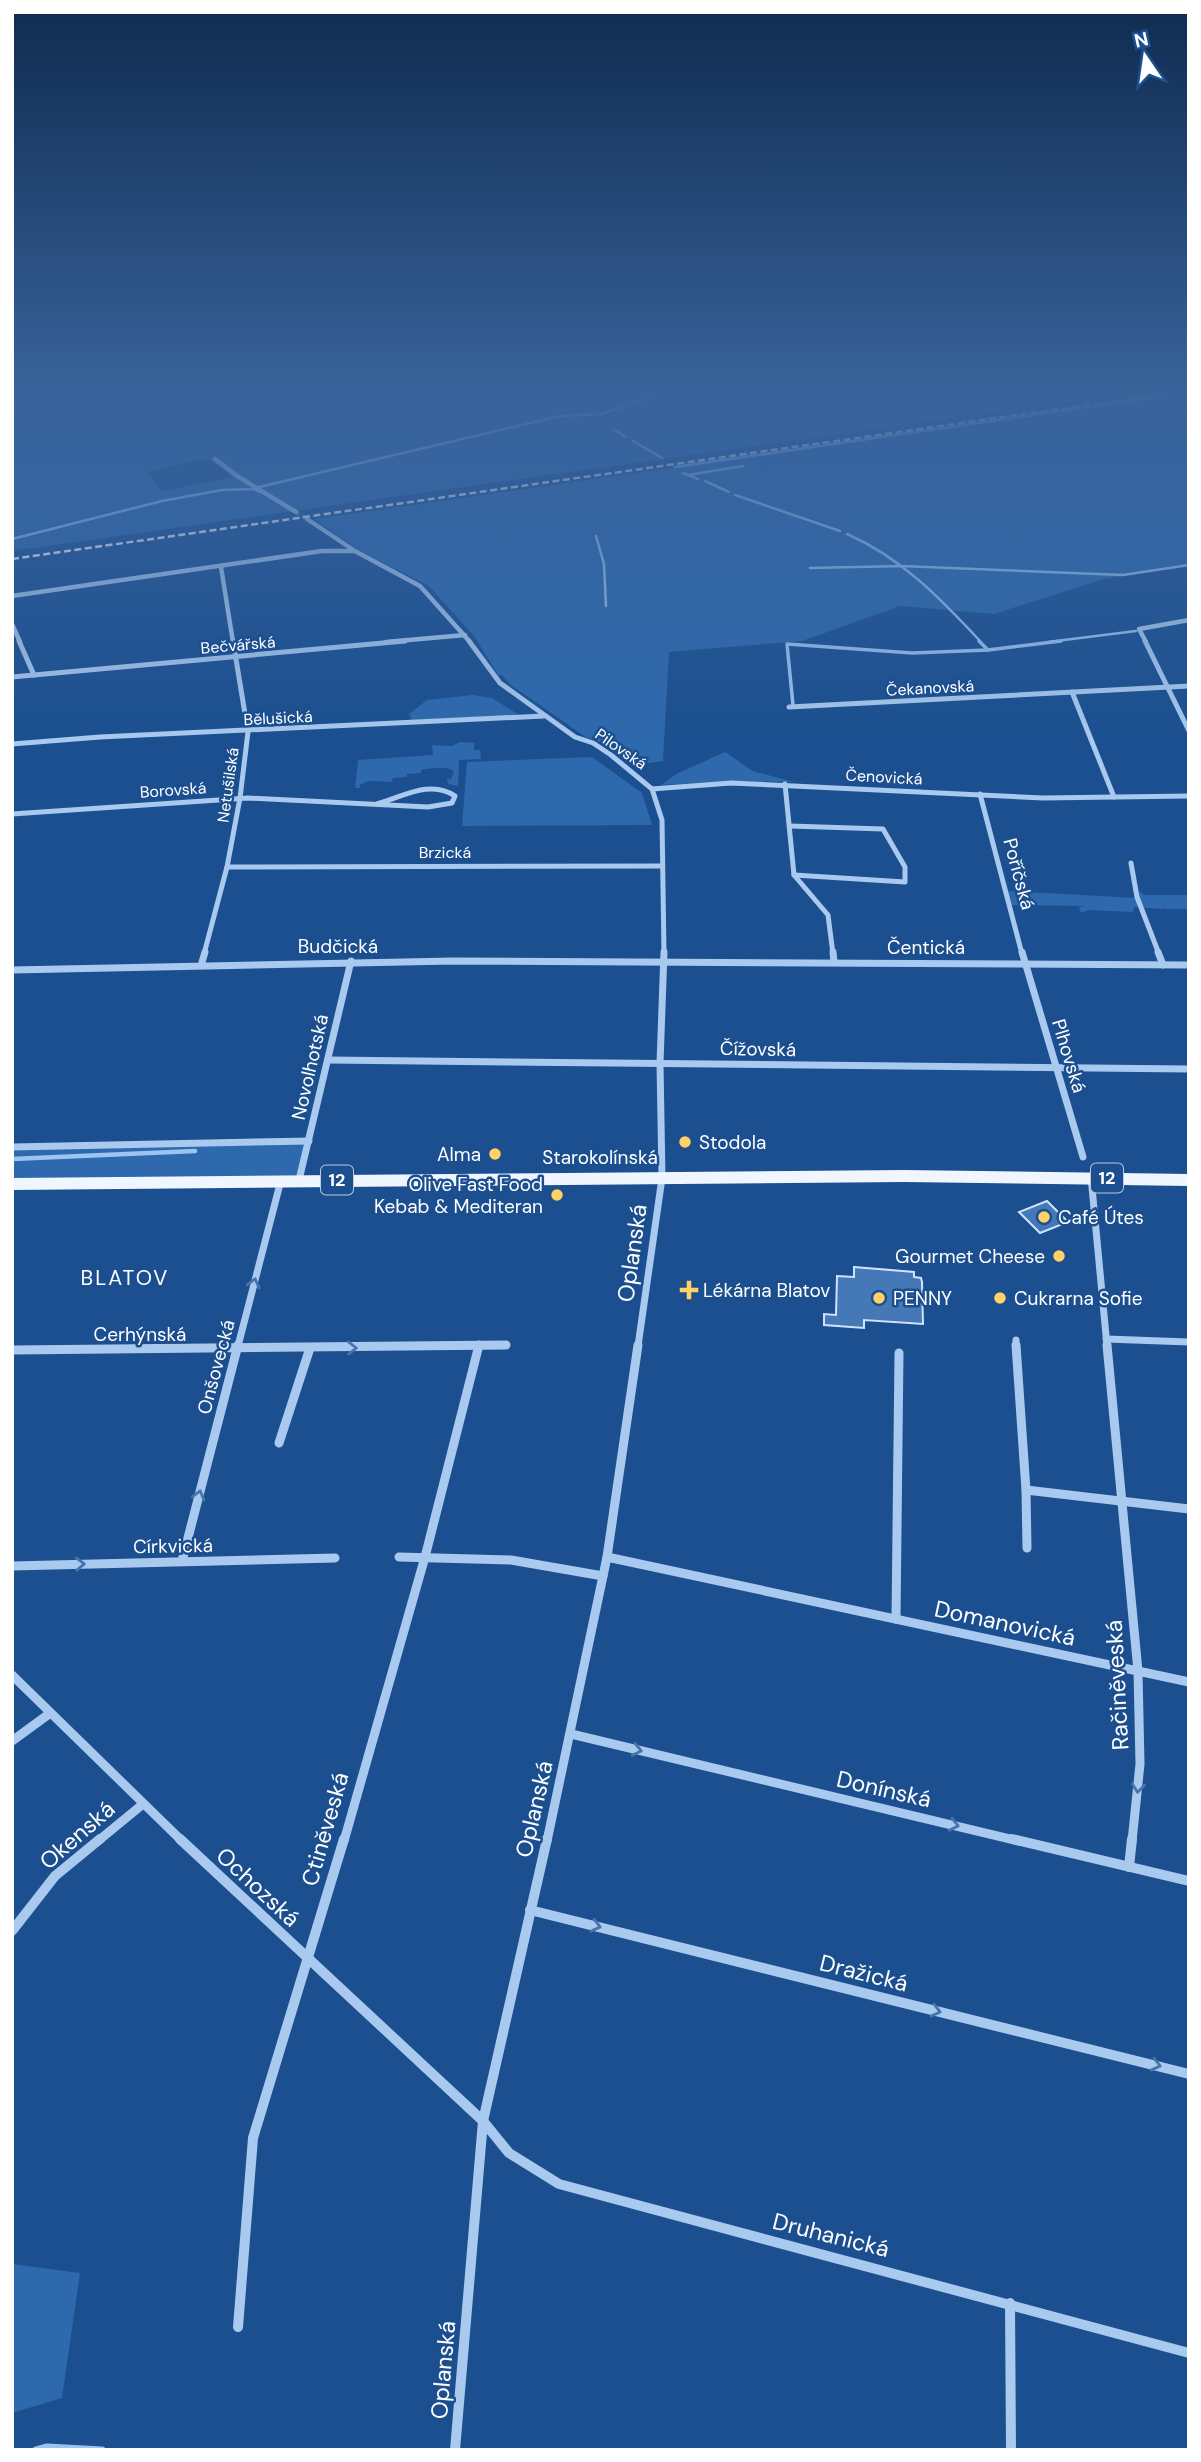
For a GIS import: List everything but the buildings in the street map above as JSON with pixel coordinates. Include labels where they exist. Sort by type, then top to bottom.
[{"type":"main road","name":"Starokolínská","points":[[12,1184],[662,1178],[1091,1177],[1189,1180]]},
{"type":"street","points":[[291,509],[296,512]]},
{"type":"street","name":"Pilovská","points":[[307,519],[355,551],[421,586],[466,635],[500,683],[575,737],[593,743],[611,755],[652,789],[662,820],[662,1178]]},
{"type":"street","points":[[12,596],[340,549],[355,551]]},
{"type":"street","name":"Netušilská","points":[[202,962],[227,867],[240,798],[248,732],[221,567]]},
{"type":"street","points":[[1189,620],[1140,631],[1189,731]]},
{"type":"street","points":[[12,624],[34,675]]},
{"type":"street","name":"Bečvářská","points":[[12,677],[466,635]]},
{"type":"street","name":"Čekanovská","points":[[789,708],[1189,686]]},
{"type":"street","points":[[1072,692],[1114,797]]},
{"type":"street","name":"Bělušická","points":[[12,744],[100,737],[545,716]]},
{"type":"street","name":"Čenovická","points":[[652,789],[731,783],[1043,798],[1189,796]]},
{"type":"street","points":[[785,784],[794,875],[828,915],[834,962]]},
{"type":"street","name":"Borovská","points":[[12,814],[240,798],[317,799],[377,804],[440,807],[452,803],[455,796],[445,789],[431,788],[377,804]]},
{"type":"street","name":"Poříčská","points":[[980,794],[1025,964]]},
{"type":"street","points":[[790,826],[883,829],[905,867],[905,882],[794,875]]},
{"type":"street","points":[[1131,863],[1137,897],[1163,965]]},
{"type":"street","name":"Brzická","points":[[227,867],[663,866]]},
{"type":"street","name":"Čentická","points":[[664,960],[1189,965]]},
{"type":"street","name":"Budčická","points":[[12,970],[202,962],[664,960]]},
{"type":"street","name":"Novolhotská","points":[[290,1180],[309,1141],[351,961]]},
{"type":"street","name":"Plhovská","points":[[1025,964],[1083,1157]]},
{"type":"street","name":"Čížovská","points":[[328,1060],[1189,1069]]},
{"type":"street","points":[[12,1147],[309,1141]]},
{"type":"street","name":"Račiněveská","points":[[1091,1177],[1138,1671],[1140,1764],[1129,1867]]},
{"type":"street","name":"Oplanská","points":[[455,2450],[483,2121],[571,1734],[607,1558],[662,1178]]},
{"type":"street","name":"Onšovecká","points":[[182,1561],[237,1349],[290,1180]]},
{"type":"street","points":[[1106,1339],[1189,1342]]},
{"type":"street","points":[[1016,1340],[1027,1548]]},
{"type":"street","name":"Cerhýnská","points":[[12,1350],[506,1345]]},
{"type":"street","name":"Ctiněveská","points":[[238,2327],[253,2138],[309,1961],[425,1557],[479,1346]]},
{"type":"street","points":[[279,1443],[310,1348]]},
{"type":"street","points":[[896,1619],[899,1353]]},
{"type":"street","points":[[1026,1490],[1189,1510]]},
{"type":"street","name":"Církvická","points":[[12,1566],[335,1558]]},
{"type":"street","points":[[399,1558],[511,1560],[603,1576]]},
{"type":"street","name":"Domanovická","points":[[607,1558],[1189,1682]]},
{"type":"street","name":"Ochozská","points":[[12,1675],[143,1804],[483,2121]]},
{"type":"street","points":[[12,1741],[49,1714]]},
{"type":"street","name":"Donínská","points":[[571,1734],[1189,1881]]},
{"type":"street","name":"Okenská","points":[[12,1931],[55,1876],[143,1804]]},
{"type":"street","name":"Dražická","points":[[530,1910],[1189,2074]]},
{"type":"street","name":"Druhanická","points":[[483,2121],[509,2153],[559,2184],[629,2205],[1010,2303],[1189,2353]]},
{"type":"street","points":[[1010,2303],[1012,2450]]},
{"type":"shaded area","points":[[12,509],[309,509],[12,551]]},
{"type":"shaded area","points":[[385,509],[1189,509],[1189,566],[1104,579],[994,614],[900,606],[802,641],[669,652],[663,761],[634,765],[595,739],[587,738],[511,685],[502,675],[499,676],[474,636],[429,586],[359,550],[314,519]]},
{"type":"shaded area","points":[[473,695],[492,698],[519,715],[412,720],[409,714],[427,700]]},
{"type":"shaded area","points":[[461,742],[474,743],[474,750],[480,750],[481,759],[459,760],[458,786],[448,784],[447,779],[451,779],[454,771],[438,768],[393,778],[392,782],[368,781],[360,785],[360,788],[355,788],[358,760],[433,755],[432,745],[451,746]]},
{"type":"shaded area","points":[[725,752],[753,771],[794,782],[733,781],[661,785],[676,774]]},
{"type":"shaded area","points":[[592,757],[642,793],[652,825],[462,826],[467,762]]},
{"type":"shaded area","points":[[1007,891],[1137,898],[1141,897],[1139,891],[1144,895],[1189,895],[1189,909],[1164,909],[1163,904],[1163,909],[1134,907],[1133,912],[1088,910],[1081,913],[1079,907],[1086,906],[1011,905]]},
{"type":"shaded area","points":[[309,1141],[299,1180],[12,1184],[12,1148]]},
{"type":"shaded area","points":[[12,2264],[80,2273],[62,2398],[12,2413]]},
{"type":"waterway","points":[[12,539],[131,509]]},
{"type":"waterway","points":[[776,509],[840,531]]},
{"type":"waterway","points":[[847,534],[902,566]]},
{"type":"waterway","points":[[596,536],[604,564],[606,606]]},
{"type":"waterway","points":[[902,566],[1123,575],[1189,565]]},
{"type":"waterway","points":[[810,568],[902,566]]},
{"type":"waterway","points":[[902,566],[936,595],[981,642]]},
{"type":"waterway","points":[[1048,642],[1136,631]]},
{"type":"waterway","points":[[979,641],[988,650]]},
{"type":"waterway","points":[[988,650],[1061,641]]},
{"type":"waterway","points":[[793,705],[787,644],[912,653],[988,650]]},
{"type":"waterway","points":[[12,1159],[195,1151]]},
{"type":"waterway","points":[[36,2450],[47,2447],[102,2450]]},
{"type":"tunnel","points":[[296,512],[307,519]]},
{"type":"railway","points":[[12,559],[362,509]]},
{"type":"place","name":"Stodola","points":[[685,1142]]},
{"type":"place","name":"Alma","points":[[495,1154]]},
{"type":"place","name":"Olive Fast Food Kebab & Mediteran","points":[[557,1195]]},
{"type":"place","name":"Café Útes","points":[[1044,1217]]},
{"type":"place","name":"Gourmet Cheese","points":[[1059,1256]]},
{"type":"place","name":"Lékárna Blatov","points":[[689,1290]]},
{"type":"place","name":"PENNY","points":[[879,1298]]},
{"type":"place","name":"Cukrarna Sofie","points":[[1000,1298]]},
{"type":"district","name":"BLATOV","points":[[125,1278]]}]
